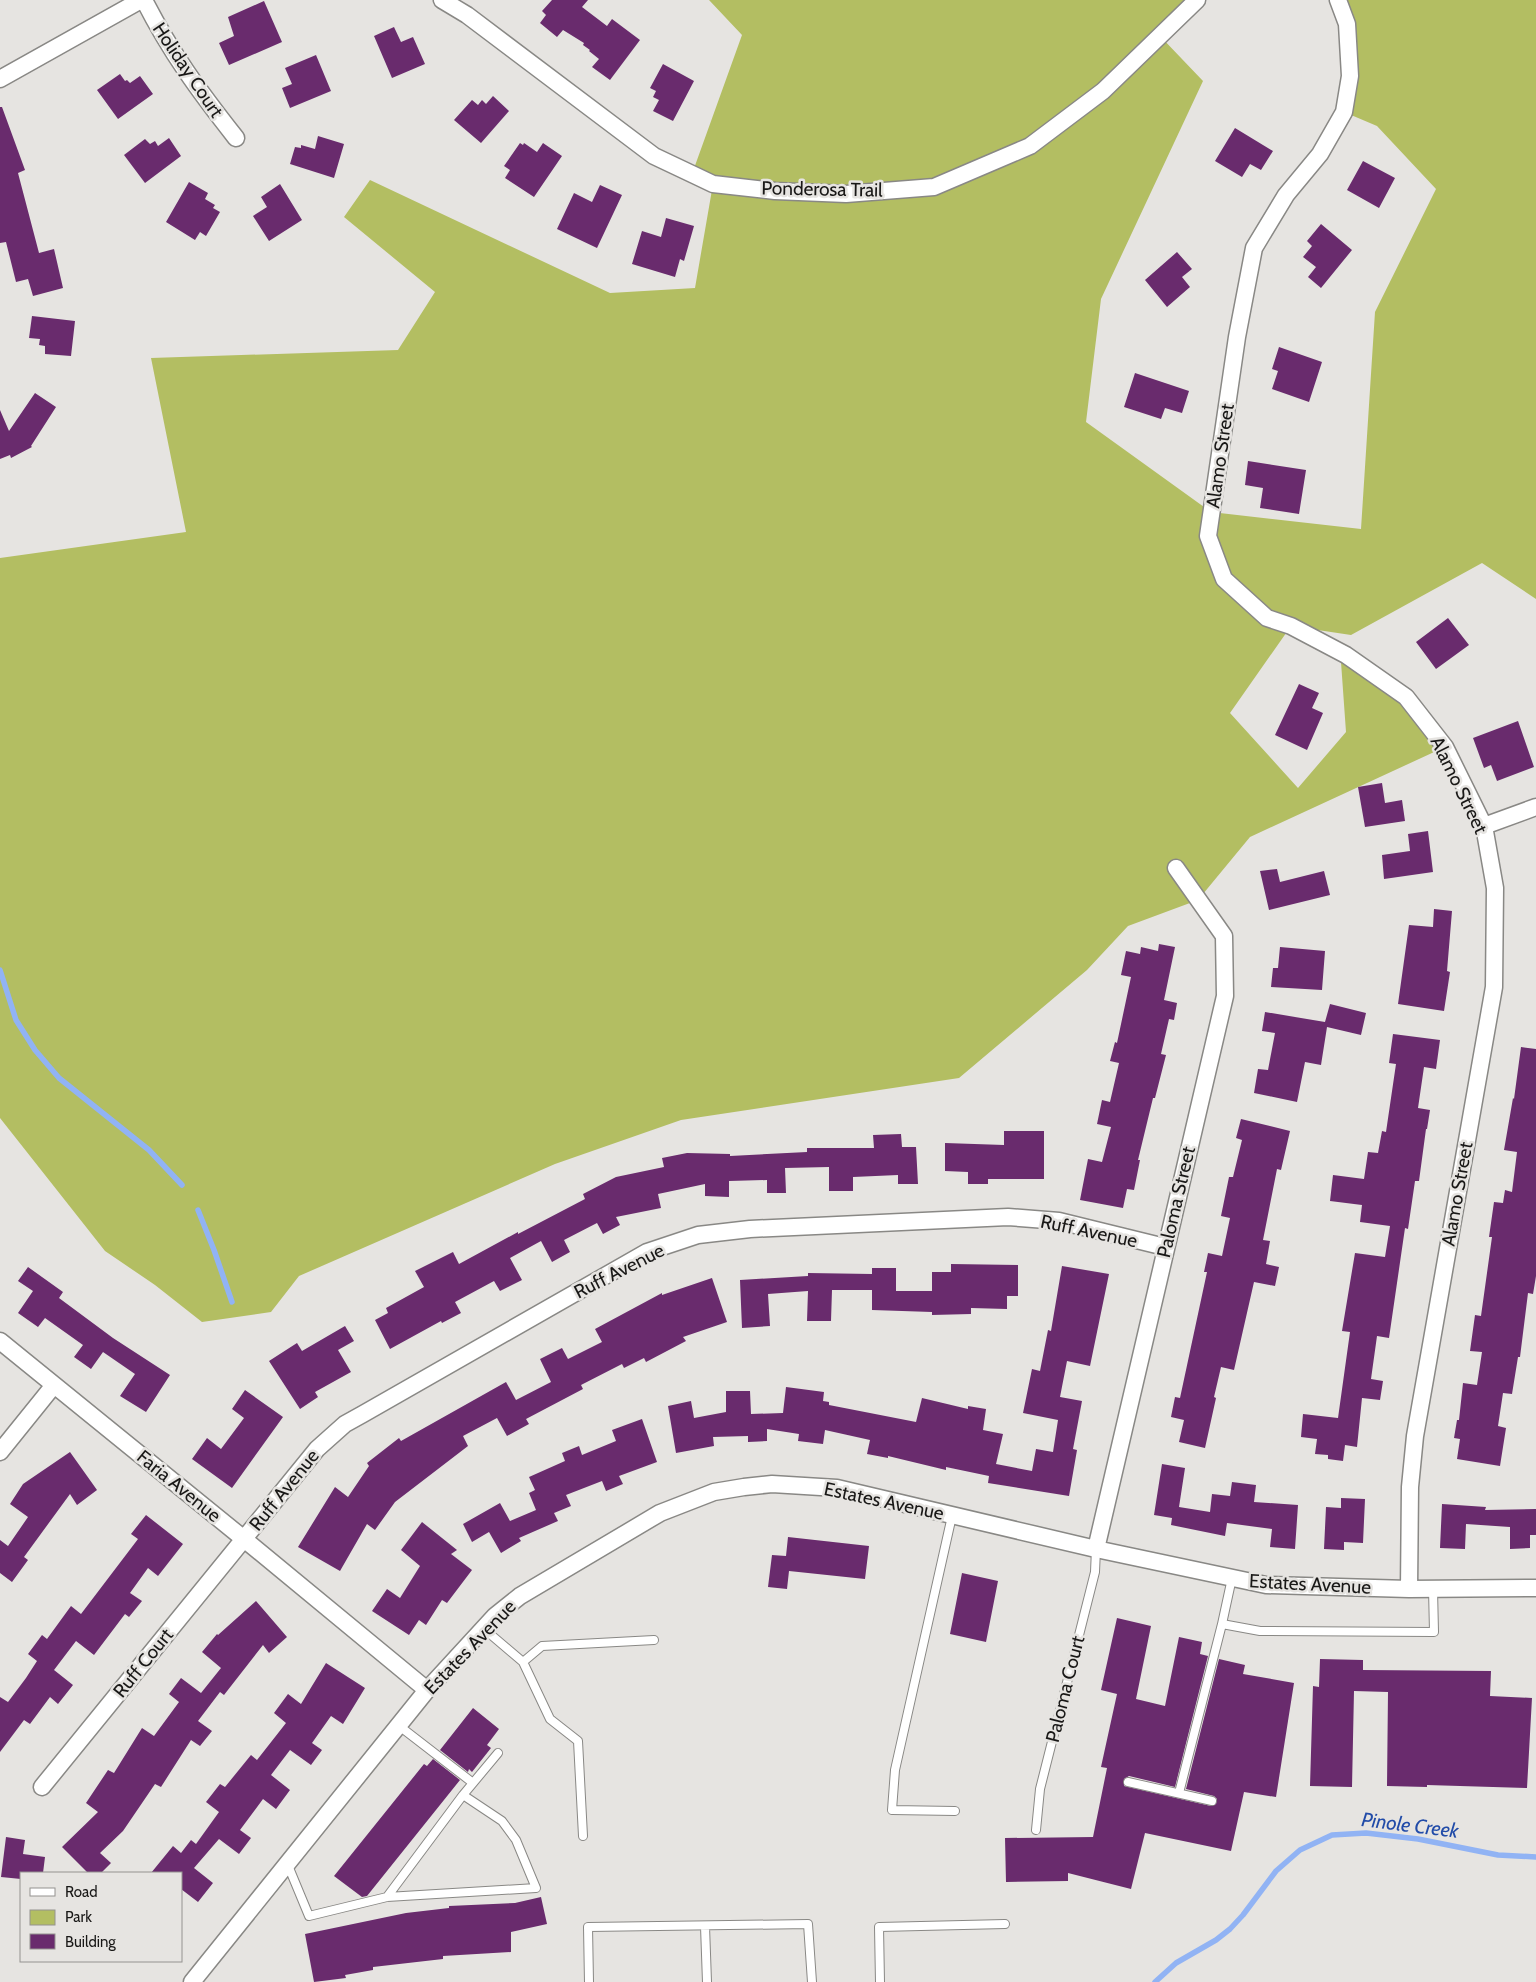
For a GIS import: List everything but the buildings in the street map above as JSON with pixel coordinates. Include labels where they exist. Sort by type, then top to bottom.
[{"type":"street","points":[[0,79],[143,0]]},
{"type":"street","name":"Holiday Court","points":[[143,0],[181,66],[236,138]]},
{"type":"street","name":"Ponderosa Trail","points":[[442,0],[468,15],[654,156],[713,184],[775,191],[846,194],[934,187],[1030,146],[1103,91],[1197,0]]},
{"type":"street","name":"Alamo Street","points":[[1338,0],[1347,24],[1350,76],[1344,112],[1320,154],[1286,195],[1254,248],[1237,337],[1208,536],[1224,579],[1267,618],[1291,626],[1346,655],[1406,697],[1445,748],[1484,826],[1495,888],[1494,987],[1415,1436],[1410,1487],[1409,1589]]},
{"type":"street","points":[[1484,826],[1536,807]]},
{"type":"street","name":"Paloma Street","points":[[1096,1548],[1225,996],[1224,936],[1176,868]]},
{"type":"street","name":"Ruff Avenue","points":[[244,1539],[317,1449],[346,1424],[647,1252],[698,1235],[750,1229],[1008,1217],[1059,1221],[1165,1247]]},
{"type":"street","name":"Faria Avenue","points":[[0,1341],[426,1690]]},
{"type":"street","points":[[0,1452],[54,1385]]},
{"type":"street","name":"Estates Avenue","points":[[192,1982],[426,1690],[483,1628],[520,1596],[660,1513],[714,1492],[772,1484],[837,1488],[952,1516],[1266,1585],[1409,1589],[1536,1588]]},
{"type":"street","name":"Ruff Court","points":[[42,1787],[244,1539]]},
{"type":"lane","points":[[952,1516],[895,1770],[892,1810],[955,1811]]},
{"type":"lane","name":"Paloma Court","points":[[1036,1830],[1040,1789],[1095,1572],[1096,1548]]},
{"type":"lane","points":[[1179,1793],[1232,1578]]},
{"type":"lane","points":[[1222,1624],[1260,1631],[1434,1632],[1433,1589]]},
{"type":"lane","points":[[483,1628],[523,1662],[550,1719],[578,1741],[583,1836]]},
{"type":"lane","points":[[523,1662],[542,1646],[654,1640]]},
{"type":"lane","points":[[398,1725],[473,1783]]},
{"type":"lane","points":[[387,1897],[498,1753]]},
{"type":"lane","points":[[1128,1782],[1212,1801]]},
{"type":"lane","points":[[288,1863],[309,1916],[387,1897],[536,1888],[516,1840],[502,1821],[463,1796]]},
{"type":"lane","points":[[589,1982],[588,1927],[808,1924],[812,1982]]},
{"type":"lane","points":[[880,1982],[879,1927],[1005,1924]]},
{"type":"lane","points":[[705,1926],[708,1982]]},
{"type":"green space","points":[[709,0],[1197,0],[1160,36],[1203,81],[1101,299],[1086,422],[1211,512],[1361,529],[1375,312],[1436,189],[1377,126],[1344,112],[1338,0],[1536,0],[1536,599],[1482,563],[1351,635],[1291,626],[1230,713],[1298,788],[1346,732],[1341,662],[1406,697],[1445,747],[1250,837],[1198,900],[1128,926],[1087,970],[959,1078],[681,1120],[555,1164],[299,1276],[271,1312],[202,1322],[155,1285],[105,1251],[0,1118],[0,558],[186,532],[151,358],[398,350],[435,292],[344,217],[370,180],[610,293],[695,288],[713,184],[692,174],[742,35]]},
{"type":"waterway","points":[[0,970],[16,1020],[35,1050],[59,1078],[149,1150],[182,1185]]},
{"type":"waterway","points":[[198,1210],[232,1302]]},
{"type":"waterway","name":"Pinole Creek","points":[[1155,1982],[1176,1963],[1216,1940],[1230,1929],[1276,1871],[1300,1850],[1332,1835],[1366,1833],[1418,1839],[1498,1855],[1536,1857]]}]
